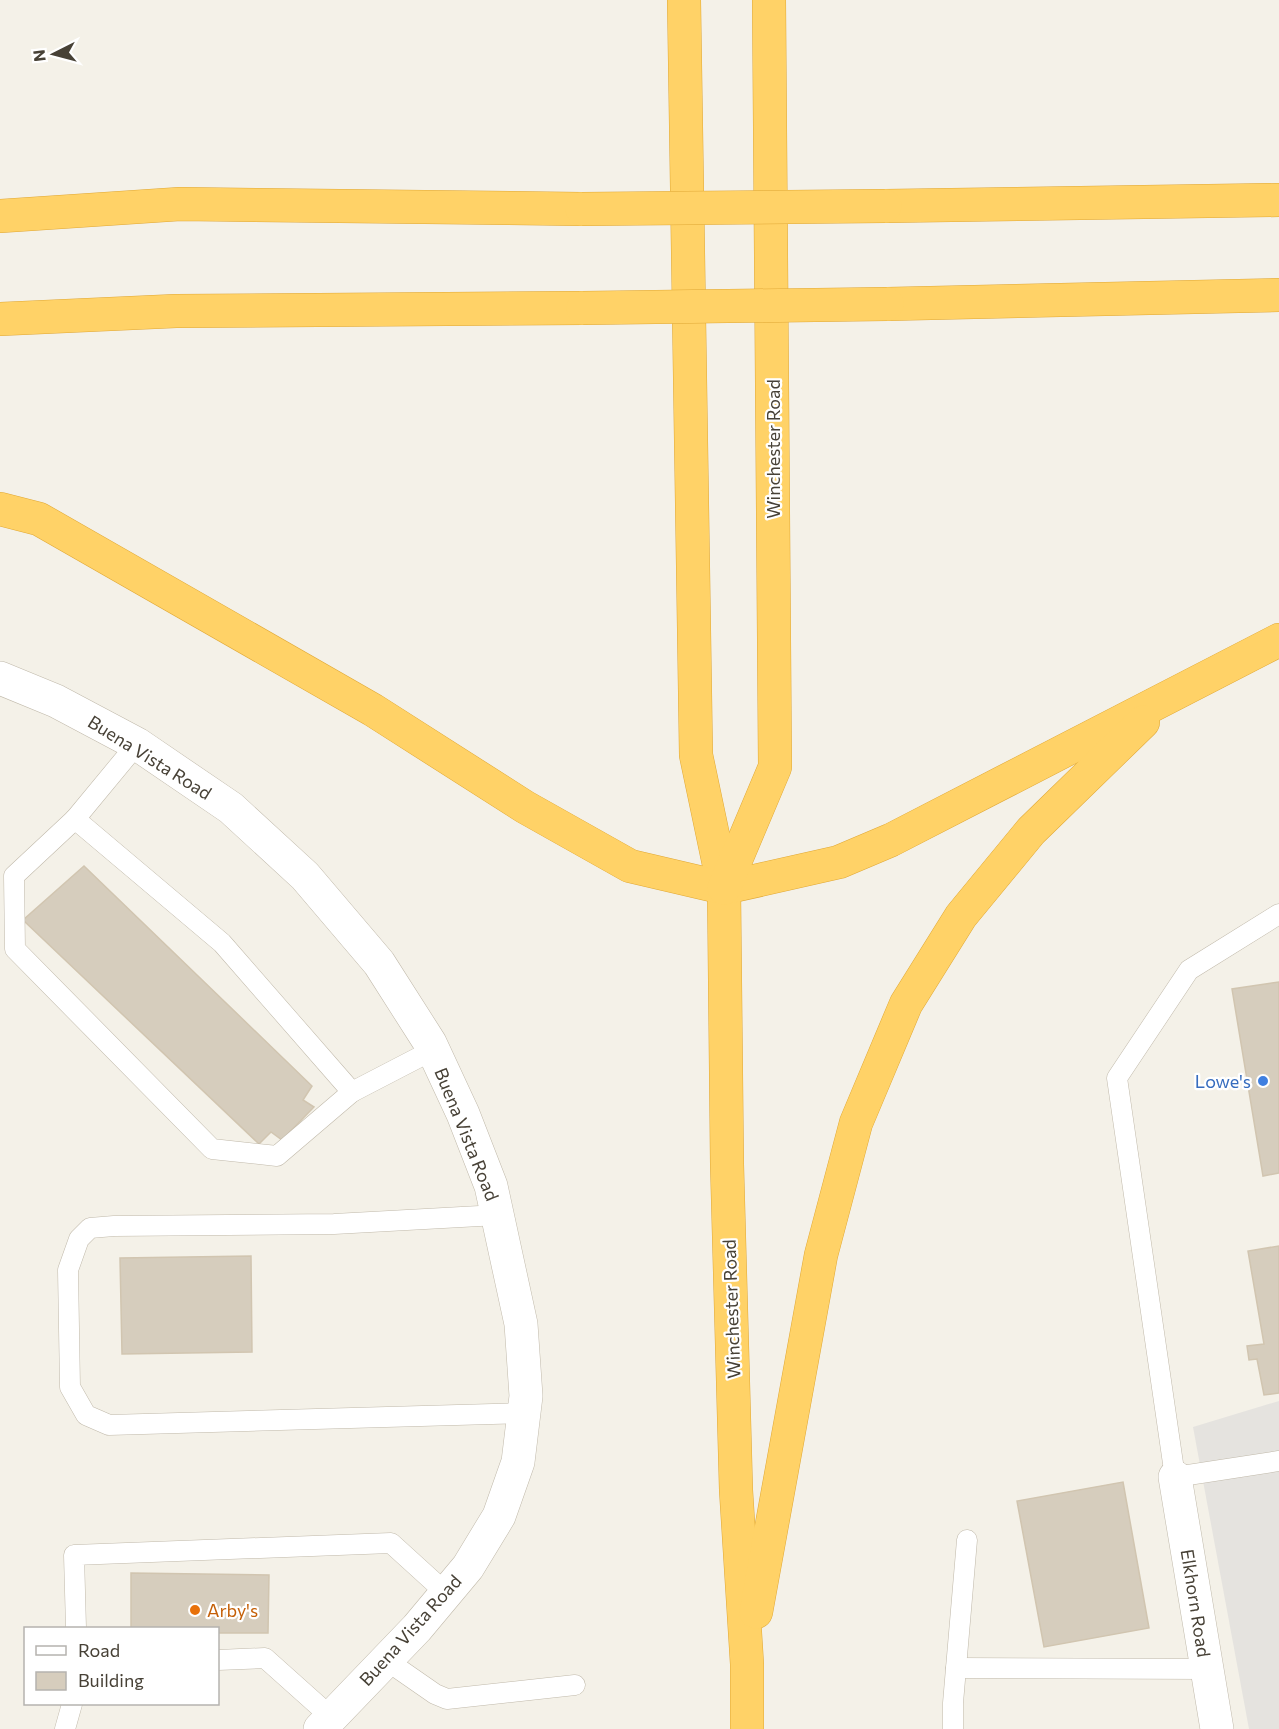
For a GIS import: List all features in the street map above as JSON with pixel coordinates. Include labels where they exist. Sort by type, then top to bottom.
[{"type":"highway","name":"Winchester Road","points":[[684,0],[696,755],[724,888],[727,1164],[736,1490],[747,1664],[747,1729]]},
{"type":"highway","name":"Winchester Road","points":[[724,888],[776,767],[769,0]]},
{"type":"highway","points":[[0,216],[180,204],[582,209],[1279,200]]},
{"type":"highway","points":[[0,319],[176,311],[887,304],[1279,295]]},
{"type":"highway","points":[[0,509],[39,519],[373,710],[525,807],[630,866],[724,888],[839,862],[891,840],[1279,640]]},
{"type":"highway","points":[[747,1664],[821,1255],[856,1123],[906,1004],[961,916],[1031,831],[1166,700]]},
{"type":"street","name":"Buena Vista Road","points":[[0,678],[56,701],[137,744],[231,808],[305,876],[379,963],[433,1050],[463,1114],[492,1186],[521,1324],[526,1396],[518,1462],[499,1516],[468,1567],[417,1628],[325,1723]]},
{"type":"street","name":"Elkhorn Road","points":[[1175,1477],[1217,1729]]},
{"type":"lane","points":[[137,744],[75,819],[14,876],[15,949],[212,1149],[277,1156],[352,1092],[433,1050]]},
{"type":"lane","points":[[75,819],[222,942],[352,1092]]},
{"type":"lane","points":[[1279,914],[1189,970],[1117,1078],[1175,1477],[1279,1461]]},
{"type":"lane","points":[[498,1215],[334,1224],[90,1228],[79,1239],[68,1270],[70,1387],[86,1415],[109,1425],[524,1413]]},
{"type":"lane","points":[[953,1729],[967,1540]]},
{"type":"lane","points":[[76,1627],[74,1555],[391,1543],[446,1593]]},
{"type":"lane","points":[[219,1660],[265,1658],[325,1723]]},
{"type":"lane","points":[[386,1660],[435,1694],[447,1699],[575,1685]]},
{"type":"lane","points":[[956,1668],[1207,1669]]},
{"type":"lane","points":[[65,1729],[72,1705]]},
{"type":"shaded area","points":[[1279,1401],[1279,1729],[1249,1729],[1193,1427]]},
{"type":"building","points":[[84,866],[312,1086],[303,1100],[314,1107],[282,1140],[271,1132],[259,1144],[23,920]]},
{"type":"building","name":"Lowe's","points":[[1279,982],[1279,1173],[1263,1176],[1232,989]]},
{"type":"building","points":[[1279,1246],[1279,1393],[1264,1395],[1257,1359],[1249,1360],[1247,1346],[1264,1344],[1248,1251]]},
{"type":"building","points":[[251,1256],[252,1352],[122,1354],[120,1258]]},
{"type":"building","points":[[1123,1482],[1149,1628],[1044,1647],[1017,1501]]},
{"type":"building","points":[[131,1573],[269,1575],[268,1633],[219,1633],[219,1627],[131,1627]]},
{"type":"place","name":"Lowe's","points":[[1263,1081]]},
{"type":"place","name":"Arby's","points":[[195,1610]]}]
